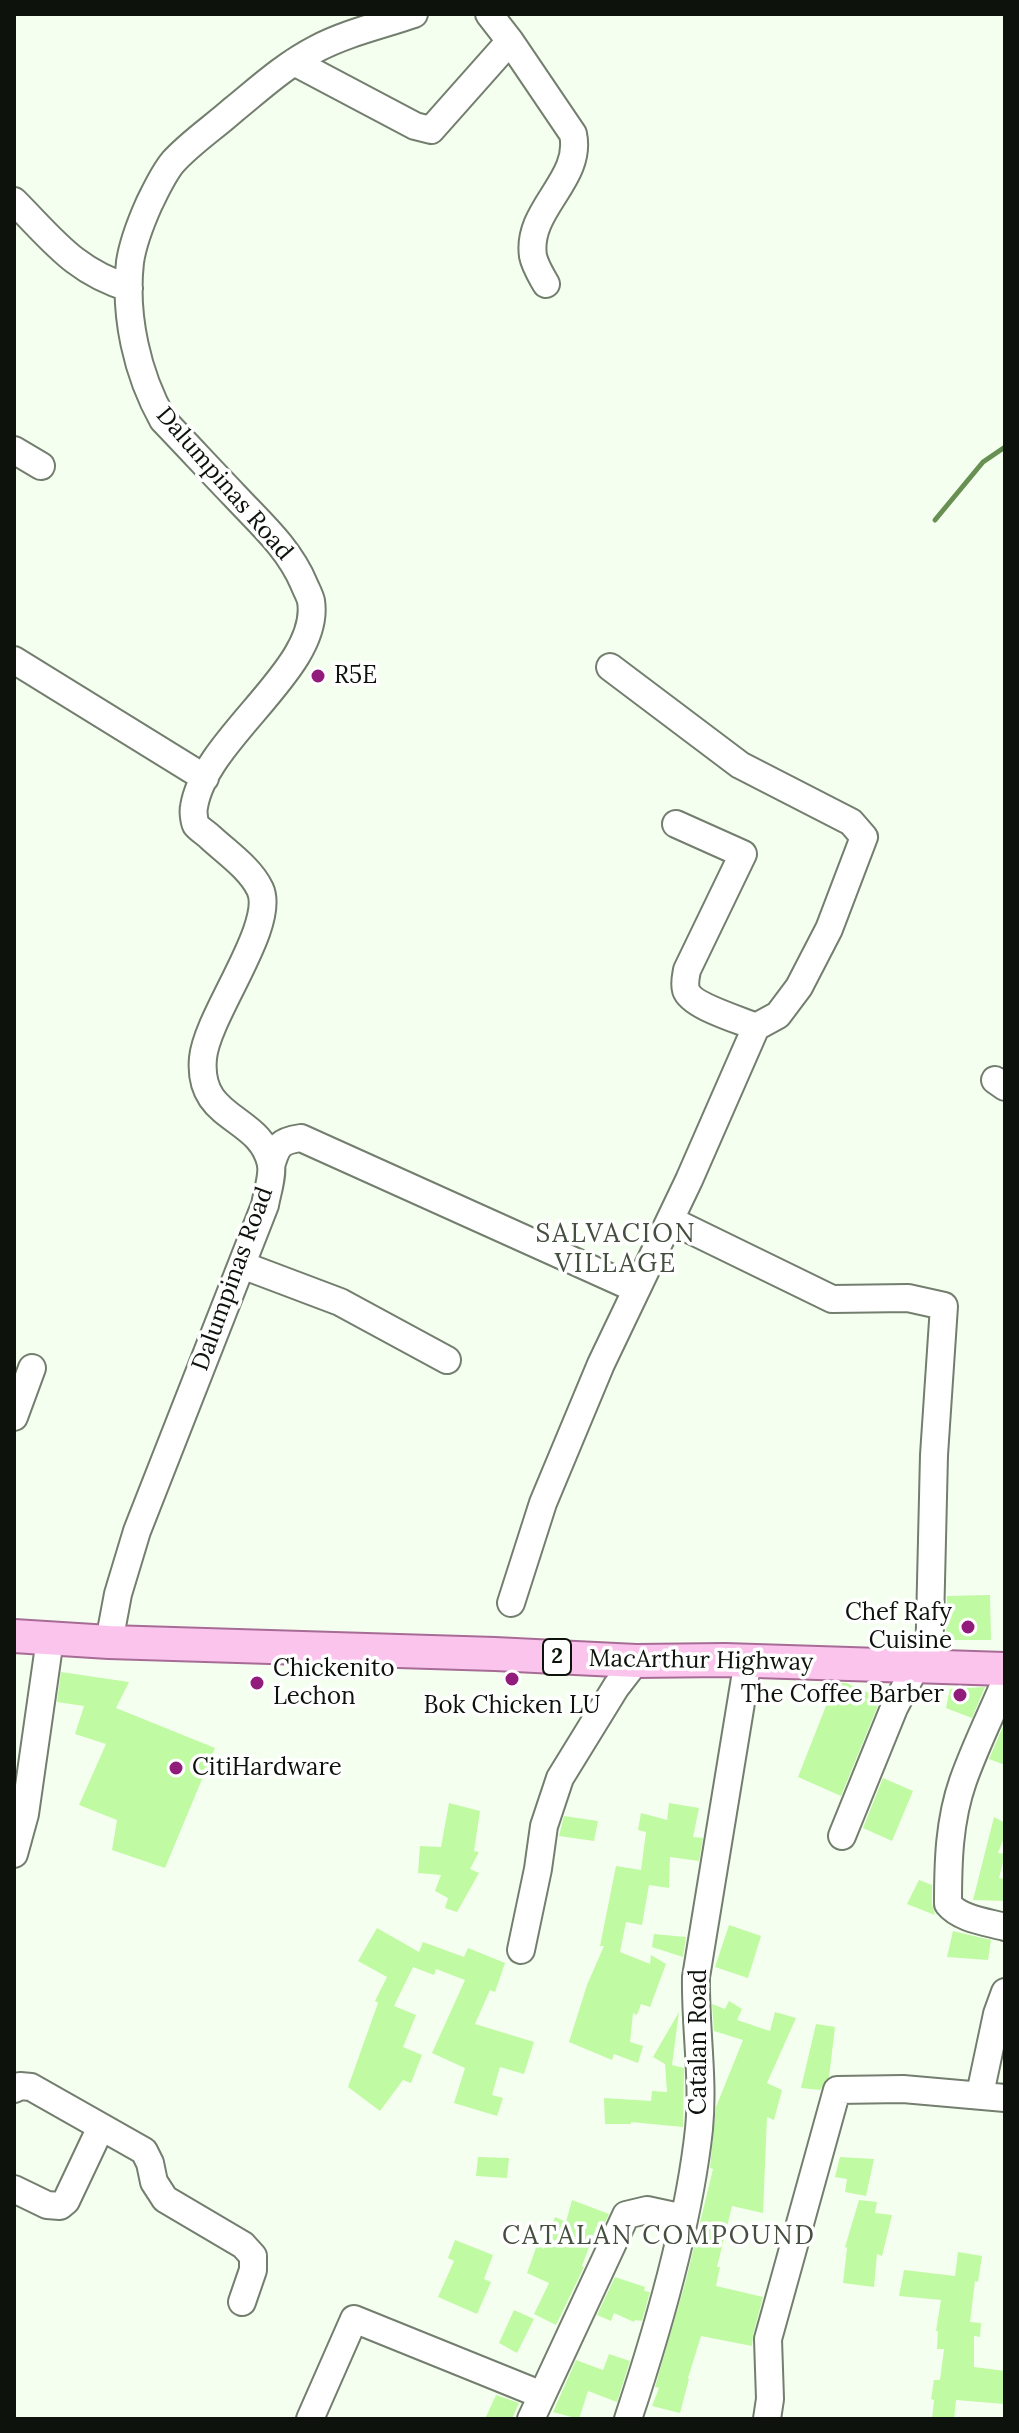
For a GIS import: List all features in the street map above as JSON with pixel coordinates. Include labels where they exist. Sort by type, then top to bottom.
[{"type":"main road","name":"MacArthur Highway","points":[[14,1636],[636,1661],[748,1660],[1005,1669]]},
{"type":"street","name":"Dalumpinas Road","points":[[109,1642],[118,1594],[137,1531],[265,1205],[271,1166],[266,1151],[250,1130],[216,1106],[205,1089],[202,1073],[206,1043],[251,947],[261,916],[261,890],[245,869],[196,824],[193,808],[205,778],[236,731],[305,643],[310,626],[311,601],[286,551],[163,420],[149,395],[132,328],[130,259],[140,224],[173,162],[294,62],[318,48],[414,14]]},
{"type":"street","points":[[489,14],[573,134],[576,146],[574,161],[539,221],[534,236],[533,254],[546,284]]},
{"type":"street","points":[[294,62],[415,126],[431,130],[510,41]]},
{"type":"street","points":[[14,201],[84,269],[129,288]]},
{"type":"street","points":[[14,450],[41,466]]},
{"type":"street","points":[[14,660],[205,778]]},
{"type":"street","points":[[511,1603],[543,1503],[601,1364],[670,1220],[756,1027],[778,1015],[799,987],[829,929],[864,837],[851,822],[740,765],[610,667]]},
{"type":"street","points":[[676,824],[743,854],[687,970],[686,992],[694,1002],[756,1027]]},
{"type":"street","points":[[271,1166],[282,1143],[301,1138],[636,1289]]},
{"type":"street","points":[[670,1220],[832,1299],[908,1298],[944,1306],[922,1666],[894,1708],[842,1836]]},
{"type":"street","points":[[242,1265],[340,1302],[447,1360]]},
{"type":"street","points":[[14,1417],[32,1368]]},
{"type":"street","points":[[14,1854],[25,1814],[50,1639]]},
{"type":"street","name":"Catalan Road","points":[[628,2419],[647,2363],[684,2218],[699,2127],[700,2050],[696,2028],[696,1977],[748,1660]]},
{"type":"street","points":[[521,1950],[544,1826],[560,1778],[616,1687],[636,1661]]},
{"type":"street","points":[[1005,1682],[963,1781],[948,1857],[948,1904],[951,1909],[1005,1927]]},
{"type":"street","points":[[767,2419],[770,2399],[768,2339],[837,2090],[903,2089],[993,2096],[997,2014],[1005,1992]]},
{"type":"street","points":[[14,2089],[31,2087],[144,2151],[154,2182],[165,2199],[243,2245],[253,2256],[253,2270],[242,2302]]},
{"type":"street","points":[[14,2189],[47,2205],[60,2206],[66,2201],[101,2127]]},
{"type":"street","points":[[531,2419],[626,2215],[647,2210],[684,2218]]},
{"type":"street","points":[[310,2419],[354,2319],[542,2395]]},
{"type":"building","points":[[990,1595],[991,1640],[946,1640],[947,1596]]},
{"type":"building","points":[[61,1672],[129,1682],[116,1708],[215,1748],[165,1868],[112,1850],[117,1820],[79,1805],[106,1744],[75,1734],[84,1706],[57,1702]]},
{"type":"building","points":[[835,1683],[846,1683],[881,1698],[841,1796],[798,1777]]},
{"type":"building","points":[[985,1687],[972,1718],[946,1708],[950,1689]]},
{"type":"building","points":[[1005,1722],[1005,1765],[989,1759]]},
{"type":"building","points":[[883,1778],[913,1791],[892,1841],[863,1828]]},
{"type":"building","points":[[449,1803],[480,1811],[474,1851],[479,1852],[470,1869],[479,1873],[457,1912],[445,1908],[448,1898],[435,1891],[441,1875],[418,1873],[420,1846],[441,1847]]},
{"type":"building","points":[[669,1803],[699,1808],[693,1837],[703,1838],[699,1861],[670,1857],[669,1888],[649,1885],[642,1925],[626,1922],[620,1952],[650,1964],[651,1955],[666,1964],[650,2007],[641,2004],[637,2015],[633,2013],[630,2042],[643,2046],[638,2063],[614,2054],[612,2060],[569,2042],[587,1985],[604,1946],[600,1946],[616,1866],[641,1870],[646,1832],[638,1830],[641,1813],[667,1820]]},
{"type":"building","points":[[564,1816],[598,1821],[594,1841],[559,1836]]},
{"type":"building","points":[[994,1817],[1005,1823],[1005,1835],[998,1853],[1005,1854],[999,1878],[1005,1879],[1005,1901],[973,1900]]},
{"type":"building","points":[[919,1880],[932,1885],[935,1915],[907,1904]]},
{"type":"building","points":[[729,1925],[761,1936],[748,1978],[715,1967]]},
{"type":"building","points":[[377,1928],[419,1952],[423,1942],[464,1957],[468,1948],[505,1963],[495,1992],[490,1990],[475,2024],[534,2042],[524,2074],[500,2067],[492,2095],[503,2098],[497,2116],[454,2103],[465,2068],[432,2053],[465,1980],[436,1969],[434,1975],[413,1967],[394,2006],[416,2015],[403,2047],[422,2055],[411,2083],[403,2080],[380,2111],[348,2087],[378,2003],[375,2001],[387,1977],[358,1961]]},
{"type":"building","points":[[953,1931],[991,1940],[988,1960],[947,1957]]},
{"type":"building","points":[[654,1934],[686,1937],[683,1957],[652,1947]]},
{"type":"building","points":[[729,2001],[742,2009],[737,2020],[770,2031],[775,2012],[796,2018],[767,2083],[782,2090],[774,2120],[767,2117],[763,2213],[732,2206],[717,2267],[720,2267],[716,2286],[763,2297],[752,2346],[701,2336],[680,2413],[652,2406],[713,2169],[710,2168],[716,2107],[743,2040],[714,2031],[712,2004],[725,2009]]},
{"type":"building","points":[[679,2012],[672,2065],[684,2068],[683,2127],[631,2122],[605,2124],[604,2098],[651,2101],[652,2091],[667,2092],[665,2064],[653,2057]]},
{"type":"building","points":[[816,2024],[835,2027],[829,2077],[820,2090],[801,2088]]},
{"type":"building","points":[[478,2157],[509,2158],[507,2178],[476,2176]]},
{"type":"building","points":[[840,2157],[874,2159],[866,2196],[845,2192],[847,2179],[835,2177]]},
{"type":"building","points":[[572,2200],[609,2214],[600,2233],[595,2231],[584,2267],[556,2325],[534,2314],[549,2283],[527,2273],[537,2245],[544,2249],[555,2217],[566,2222]]},
{"type":"building","points":[[859,2200],[877,2202],[875,2213],[892,2215],[882,2256],[877,2254],[874,2287],[843,2283],[845,2247]]},
{"type":"building","points":[[455,2240],[493,2255],[484,2279],[491,2282],[477,2314],[438,2297],[454,2261],[448,2258]]},
{"type":"building","points":[[958,2252],[982,2256],[978,2282],[975,2281],[970,2322],[981,2323],[980,2337],[974,2336],[974,2367],[1005,2371],[1005,2404],[956,2400],[954,2419],[932,2419],[934,2380],[940,2380],[944,2349],[937,2349],[936,2331],[941,2300],[899,2296],[904,2270],[955,2276]]},
{"type":"building","points":[[615,2277],[645,2287],[644,2291],[650,2292],[642,2321],[634,2322],[614,2313],[611,2321],[597,2315]]},
{"type":"building","points":[[514,2310],[534,2319],[517,2353],[499,2343]]},
{"type":"building","points":[[609,2354],[630,2361],[617,2402],[588,2391],[579,2419],[553,2412],[576,2360],[603,2370]]},
{"type":"building","points":[[496,2395],[519,2403],[512,2419],[485,2419]]},
{"type":"waterway","points":[[935,520],[983,462],[1005,447]]},
{"type":"place","name":"R5E","points":[[318,676]]},
{"type":"place","name":"Chef Rafy Cuisine","points":[[968,1627]]},
{"type":"place","name":"Bok Chicken LU","points":[[512,1679]]},
{"type":"place","name":"Chickenito Lechon","points":[[257,1683]]},
{"type":"place","name":"The Coffee Barber","points":[[960,1695]]},
{"type":"place","name":"CitiHardware","points":[[176,1768]]},
{"type":"district","name":"SALVACION VILLAGE","points":[[616,1250]]},
{"type":"district","name":"CATALAN COMPOUND","points":[[659,2237]]}]
